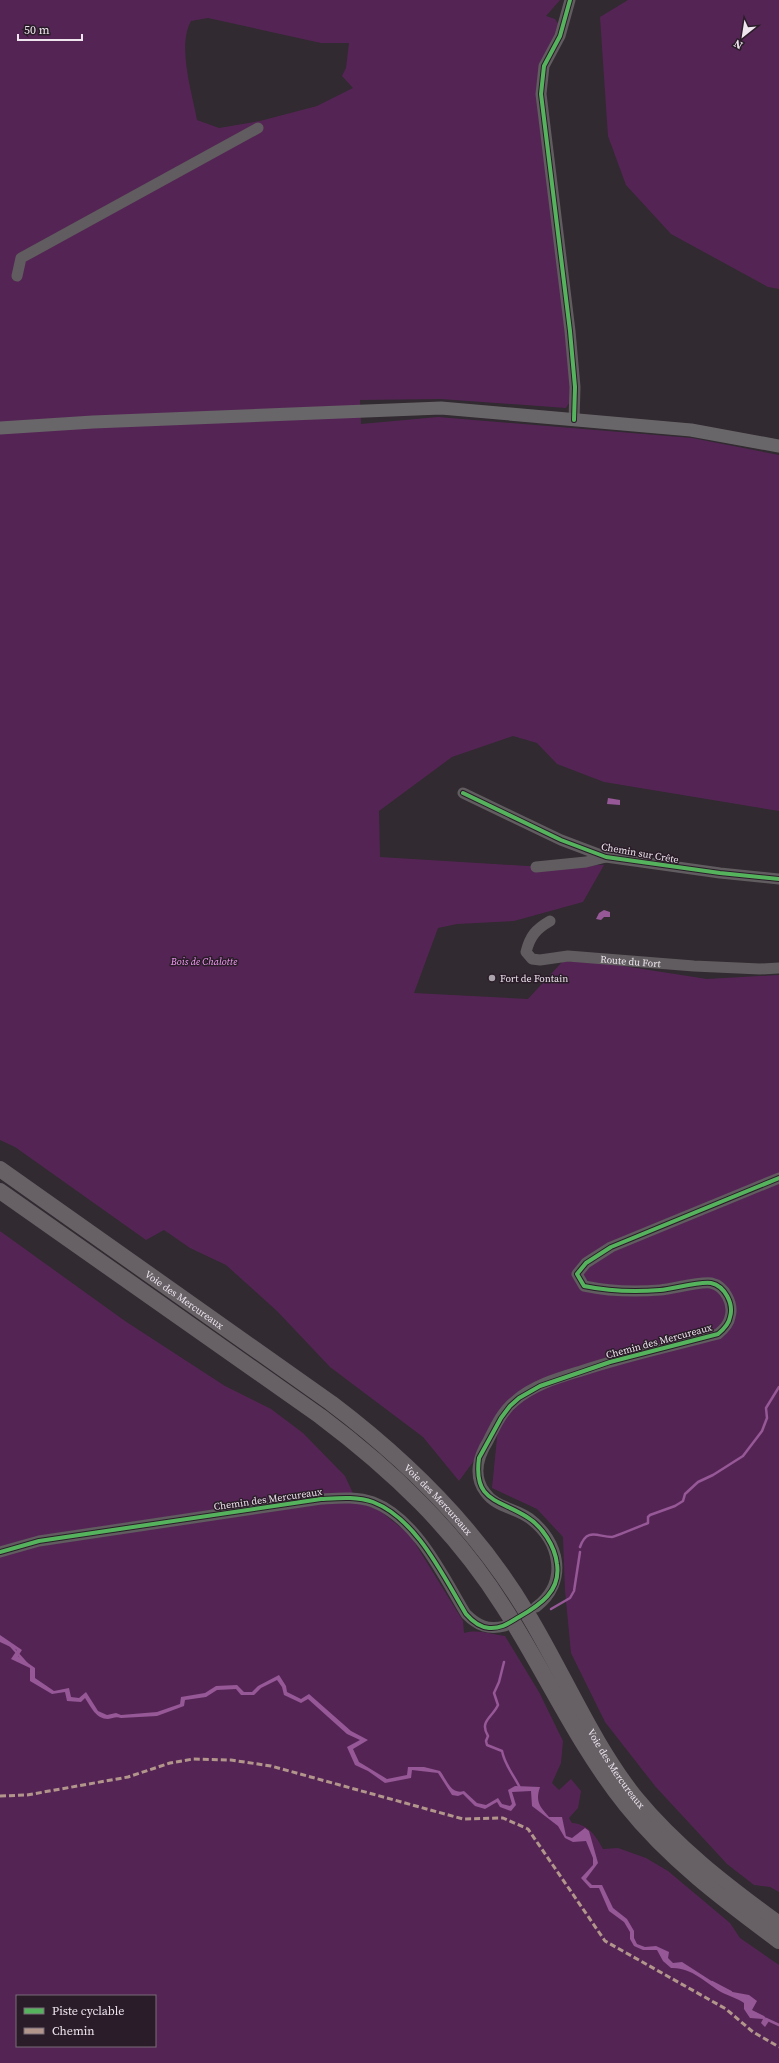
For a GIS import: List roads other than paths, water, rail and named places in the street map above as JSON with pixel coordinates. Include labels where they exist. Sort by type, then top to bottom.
[{"type":"highway","name":"Voie des Mercureaux","points":[[0,1169],[331,1403],[382,1443],[420,1477],[457,1516],[498,1569],[536,1628],[598,1742],[634,1795],[666,1832],[698,1862],[779,1924]]},
{"type":"highway","name":"Voie des Mercureaux","points":[[0,1191],[330,1424],[371,1456],[408,1488],[444,1526],[494,1591],[586,1748],[608,1781],[635,1816],[657,1841],[694,1875],[779,1941]]},
{"type":"main road","points":[[0,428],[93,422],[441,408],[691,430],[779,446]]},
{"type":"street","points":[[570,0],[560,36],[544,66],[542,94],[570,330],[575,387],[574,420]]},
{"type":"street","points":[[17,276],[21,258],[258,128]]},
{"type":"street","name":"Chemin sur Crête","points":[[463,793],[561,840],[606,857],[720,873],[779,879]]},
{"type":"street","points":[[536,867],[586,862],[606,857]]},
{"type":"street","name":"Route du Fort","points":[[550,921],[538,928],[529,940],[526,952],[532,959],[540,960],[568,956],[600,957],[694,966],[760,969],[779,968]]},
{"type":"street","name":"Chemin des Mercureaux","points":[[536,1607],[554,1588],[557,1576],[557,1564],[554,1554],[542,1530],[535,1523],[490,1498],[482,1486],[479,1477],[479,1458],[500,1418],[514,1402],[540,1386],[610,1362],[718,1334],[726,1327],[731,1316],[727,1295],[720,1287],[711,1283],[660,1290],[599,1289],[584,1286],[577,1274],[586,1263],[611,1247],[779,1178]]},
{"type":"street","name":"Chemin des Mercureaux","points":[[0,1552],[39,1540],[321,1499],[356,1498],[372,1502],[385,1508],[411,1530],[422,1543],[466,1614],[473,1621],[487,1628],[505,1626]]},
{"type":"waterway","points":[[580,1547],[586,1537],[590,1535],[593,1534],[612,1537],[648,1523],[648,1517],[650,1515],[675,1506],[683,1501],[685,1494],[698,1482],[713,1475],[743,1456],[762,1431],[767,1418],[766,1408],[779,1387]]},
{"type":"waterway","points":[[551,1609],[570,1598],[574,1591],[580,1552]]},
{"type":"waterway","points":[[10,1645],[27,1664]]},
{"type":"waterway","points":[[504,1662],[499,1682],[494,1693],[498,1705],[487,1720],[485,1727],[488,1736],[486,1741],[487,1745],[502,1751],[507,1766],[520,1788]]},
{"type":"waterway","points":[[712,1982],[731,1992]]},
{"type":"waterway","points":[[766,2019],[779,2025]]},
{"type":"place","name":"Fort de Fontain","points":[[492,978]]},
{"type":"park label","name":"Bois de Chalotte","points":[[204,961]]}]
